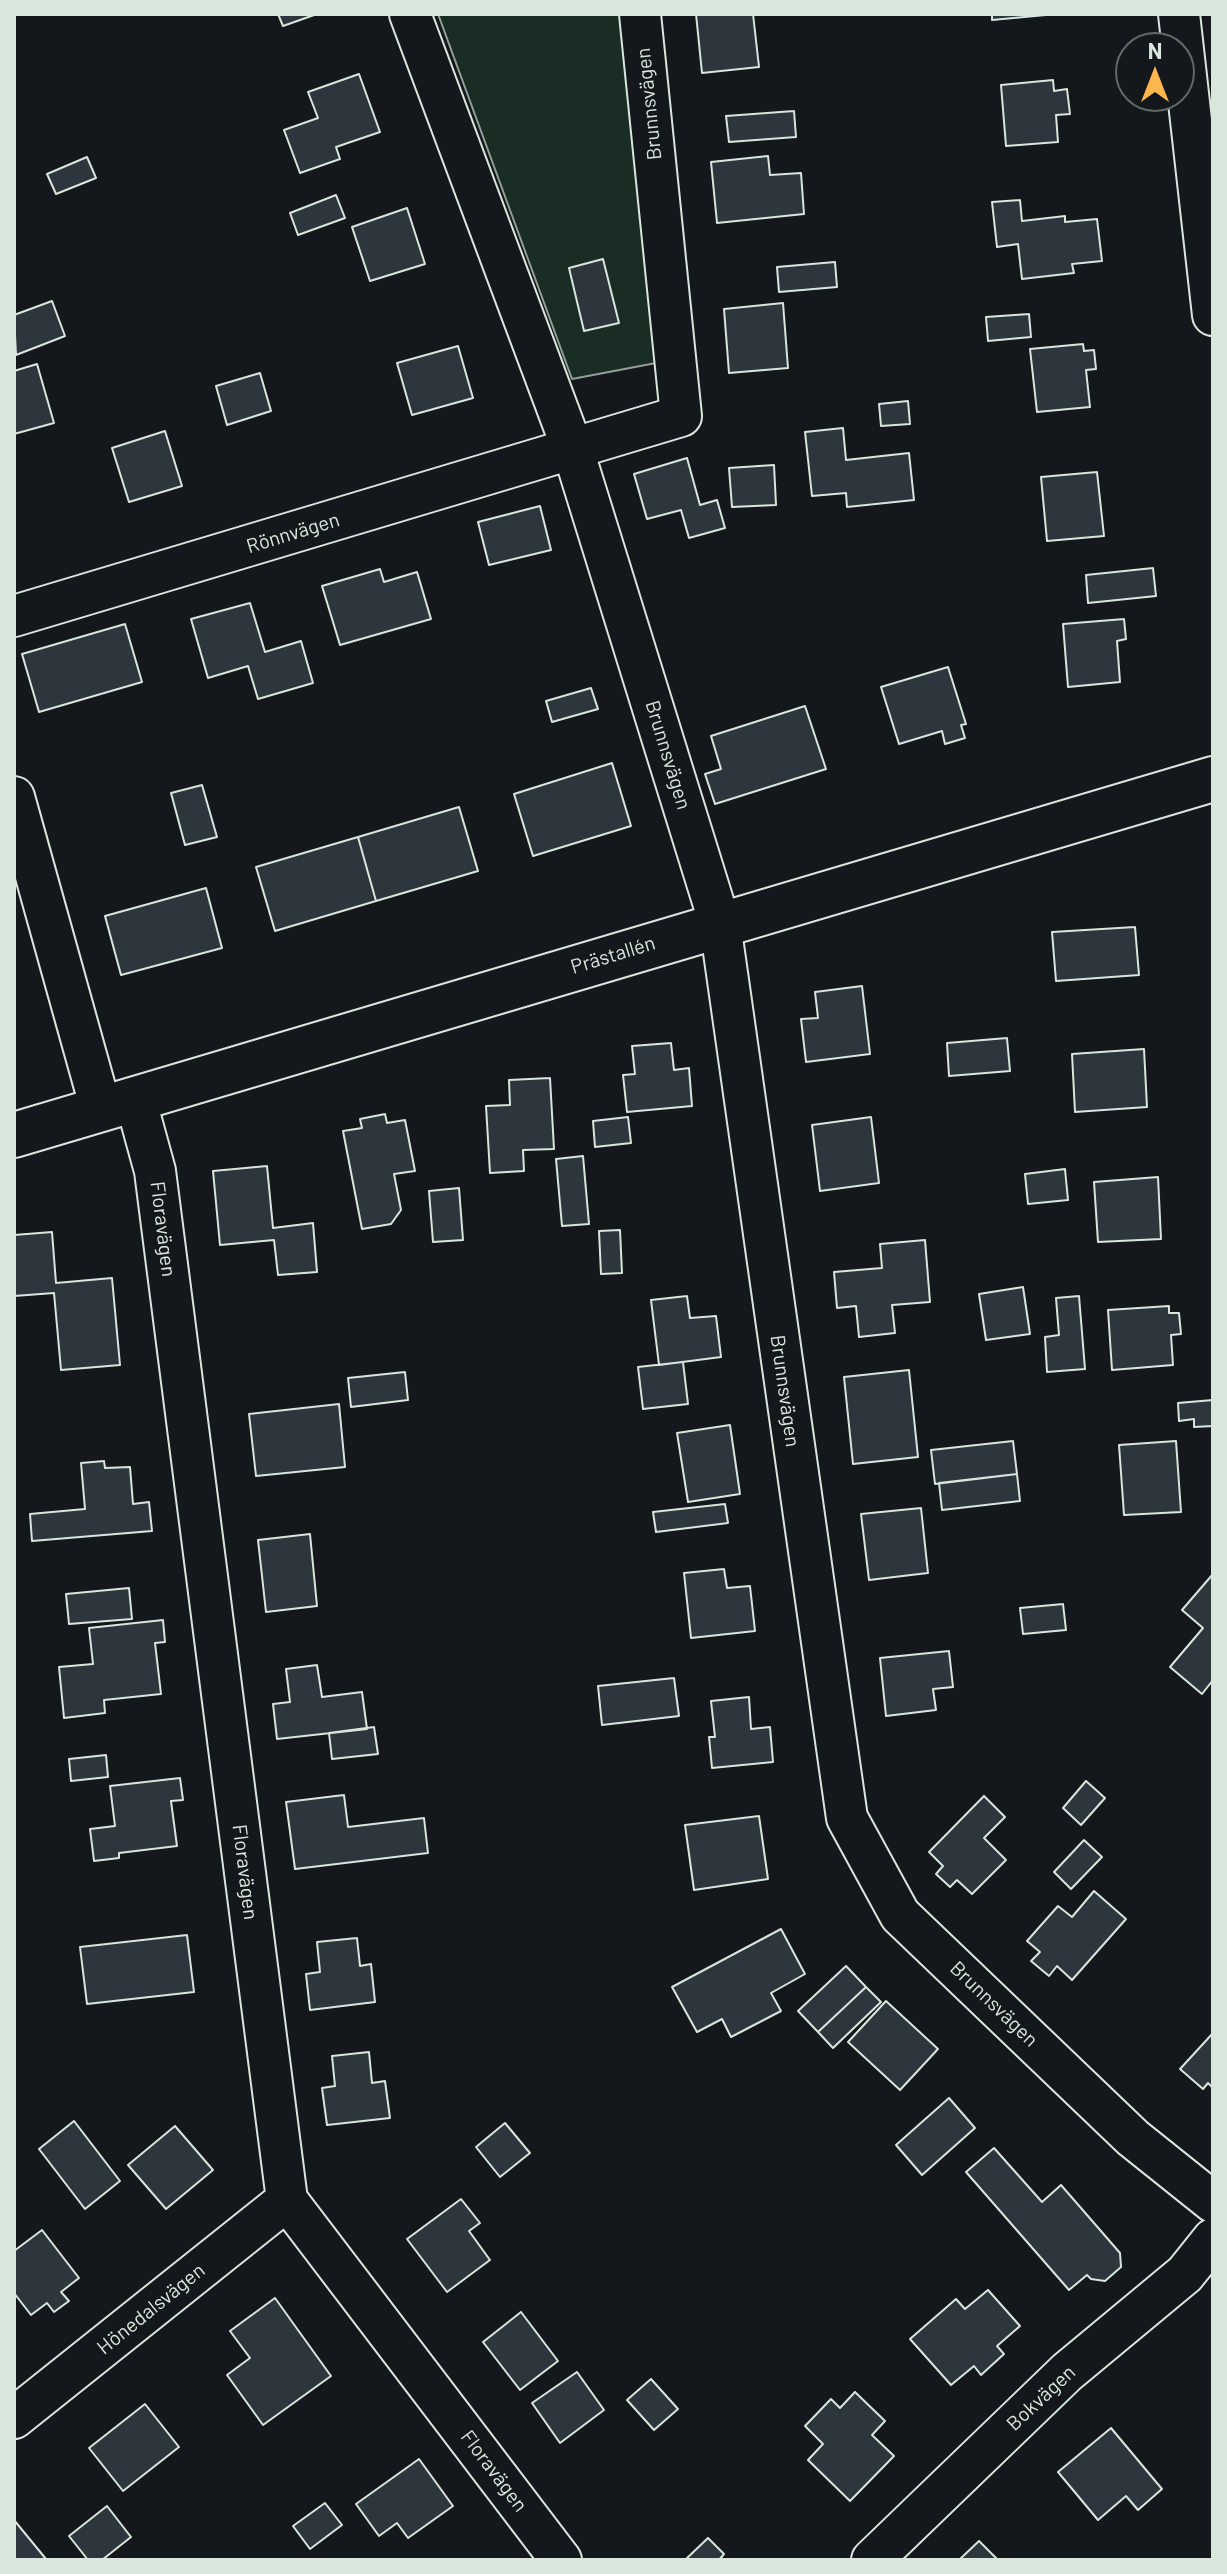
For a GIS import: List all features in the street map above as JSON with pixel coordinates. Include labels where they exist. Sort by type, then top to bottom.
[{"type":"street","name":"Brunnsvägen","points":[[410,14],[573,450],[720,924],[847,1818],[900,1915],[1133,2138],[1213,2202]]},
{"type":"street","name":"Brunnsvägen","points":[[573,450],[681,416],[640,14]]},
{"type":"street","points":[[1179,14],[1213,315]]},
{"type":"street","name":"Rönnvägen","points":[[14,616],[573,450]]},
{"type":"street","name":"Prästallén","points":[[14,1135],[1213,779]]},
{"type":"street","name":"Floravägen","points":[[14,797],[118,1103],[155,1171],[287,2200],[561,2560]]},
{"type":"street","name":"Hönedalsvägen","points":[[14,2418],[287,2200]]},
{"type":"street","name":"Bokvägen","points":[[872,2560],[1067,2372],[1185,2274],[1213,2239]]},
{"type":"green space","points":[[438,14],[621,14],[656,363],[572,379]]},
{"type":"building","points":[[278,14],[317,14],[283,26]]},
{"type":"building","points":[[696,14],[753,14],[759,67],[702,73]]},
{"type":"building","points":[[992,14],[1046,14],[1046,15],[992,20]]},
{"type":"building","points":[[359,74],[380,132],[336,147],[340,159],[300,173],[284,130],[318,118],[308,92]]},
{"type":"building","points":[[1053,80],[1054,91],[1067,89],[1070,114],[1056,115],[1058,142],[1006,146],[1001,85]]},
{"type":"building","points":[[794,111],[796,137],[729,142],[726,116]]},
{"type":"building","points":[[768,156],[770,175],[801,173],[804,214],[717,223],[711,162]]},
{"type":"building","points":[[87,157],[96,178],[56,194],[47,174]]},
{"type":"building","points":[[336,195],[345,218],[298,235],[290,213]]},
{"type":"building","points":[[1020,200],[1022,221],[1065,216],[1065,222],[1097,219],[1102,261],[1072,264],[1074,273],[1022,279],[1018,244],[997,247],[992,202]]},
{"type":"building","points":[[407,208],[425,264],[370,281],[352,227]]},
{"type":"building","points":[[603,259],[619,323],[584,331],[569,268]]},
{"type":"building","points":[[835,262],[837,287],[779,292],[777,267]]},
{"type":"building","points":[[52,301],[65,336],[16,355],[14,315]]},
{"type":"building","points":[[783,303],[788,368],[729,373],[724,309]]},
{"type":"building","points":[[1029,314],[1031,337],[988,341],[986,317]]},
{"type":"building","points":[[1083,344],[1084,351],[1094,350],[1096,369],[1086,370],[1090,407],[1037,412],[1030,349]]},
{"type":"building","points":[[458,346],[473,398],[412,415],[397,363]]},
{"type":"building","points":[[37,364],[54,423],[14,434],[14,371]]},
{"type":"building","points":[[260,373],[271,411],[227,425],[216,386]]},
{"type":"building","points":[[908,401],[910,424],[881,426],[879,404]]},
{"type":"building","points":[[843,428],[846,460],[909,453],[914,500],[847,507],[846,493],[812,496],[805,432]]},
{"type":"building","points":[[165,431],[182,486],[129,502],[112,448]]},
{"type":"building","points":[[687,458],[700,505],[717,500],[725,528],[689,538],[681,510],[647,519],[634,474]]},
{"type":"building","points":[[774,465],[776,505],[732,507],[729,468]]},
{"type":"building","points":[[1097,472],[1104,536],[1047,541],[1041,477]]},
{"type":"building","points":[[540,506],[551,550],[489,565],[478,522]]},
{"type":"building","points":[[1153,568],[1156,596],[1088,603],[1086,575]]},
{"type":"building","points":[[380,569],[384,582],[417,572],[431,619],[340,645],[322,586]]},
{"type":"building","points":[[250,603],[265,652],[301,641],[313,683],[258,699],[248,666],[208,678],[191,619]]},
{"type":"building","points":[[1124,619],[1126,639],[1117,641],[1120,682],[1068,687],[1063,624]]},
{"type":"building","points":[[125,624],[142,682],[39,712],[22,654]]},
{"type":"building","points":[[948,667],[966,724],[961,725],[965,738],[945,744],[942,731],[899,744],[881,687]]},
{"type":"building","points":[[591,688],[598,709],[552,722],[546,701]]},
{"type":"building","points":[[805,706],[826,769],[715,804],[705,774],[721,769],[711,736]]},
{"type":"building","points":[[612,763],[631,826],[533,856],[514,794]]},
{"type":"building","points":[[202,785],[217,837],[185,845],[171,793]]},
{"type":"building","points":[[459,807],[478,871],[376,901],[358,837]]},
{"type":"building","points":[[358,837],[376,901],[275,931],[256,867]]},
{"type":"building","points":[[206,888],[222,948],[121,975],[105,916]]},
{"type":"building","points":[[1135,927],[1139,975],[1056,981],[1052,932]]},
{"type":"building","points":[[862,986],[870,1054],[806,1062],[801,1019],[818,1018],[815,992]]},
{"type":"building","points":[[1007,1038],[1010,1071],[949,1076],[947,1043]]},
{"type":"building","points":[[671,1043],[674,1070],[689,1068],[692,1106],[627,1112],[623,1075],[635,1074],[632,1046]]},
{"type":"building","points":[[1144,1049],[1147,1107],[1075,1112],[1072,1054]]},
{"type":"building","points":[[550,1078],[554,1149],[523,1150],[524,1171],[490,1173],[486,1106],[510,1105],[509,1080]]},
{"type":"building","points":[[385,1114],[387,1123],[405,1120],[415,1171],[394,1174],[401,1210],[391,1224],[362,1229],[343,1131],[362,1128],[360,1119]]},
{"type":"building","points":[[628,1117],[631,1143],[595,1147],[593,1121]]},
{"type":"building","points":[[871,1117],[879,1183],[820,1191],[812,1125]]},
{"type":"building","points":[[583,1156],[589,1224],[562,1226],[556,1159]]},
{"type":"building","points":[[267,1166],[273,1228],[313,1223],[317,1272],[278,1275],[274,1240],[220,1245],[213,1171]]},
{"type":"building","points":[[1065,1169],[1068,1200],[1028,1204],[1025,1174]]},
{"type":"building","points":[[1158,1177],[1161,1239],[1098,1242],[1094,1182]]},
{"type":"building","points":[[459,1188],[463,1240],[433,1242],[429,1191]]},
{"type":"building","points":[[620,1230],[622,1273],[601,1274],[599,1231]]},
{"type":"building","points":[[52,1232],[56,1283],[112,1278],[120,1365],[61,1370],[54,1293],[14,1296],[14,1235]]},
{"type":"building","points":[[925,1240],[930,1302],[892,1305],[895,1333],[859,1337],[856,1306],[837,1308],[834,1272],[882,1268],[880,1244]]},
{"type":"building","points":[[1023,1287],[1030,1334],[986,1340],[979,1294]]},
{"type":"building","points":[[687,1296],[690,1318],[716,1316],[721,1357],[659,1365],[651,1300]]},
{"type":"building","points":[[1079,1296],[1085,1369],[1047,1372],[1045,1337],[1059,1335],[1056,1298]]},
{"type":"building","points":[[1169,1306],[1169,1313],[1179,1313],[1181,1334],[1171,1335],[1173,1365],[1112,1370],[1108,1310]]},
{"type":"building","points":[[683,1362],[688,1404],[643,1409],[638,1367]]},
{"type":"building","points":[[909,1370],[918,1457],[853,1464],[844,1377]]},
{"type":"building","points":[[405,1372],[408,1400],[351,1407],[348,1378]]},
{"type":"building","points":[[1213,1400],[1213,1426],[1194,1427],[1194,1419],[1179,1421],[1178,1403]]},
{"type":"building","points":[[339,1404],[345,1467],[256,1476],[249,1414]]},
{"type":"building","points":[[730,1425],[740,1494],[688,1502],[677,1433]]},
{"type":"building","points":[[1013,1441],[1017,1474],[935,1484],[931,1450]]},
{"type":"building","points":[[1176,1441],[1181,1512],[1124,1515],[1119,1445]]},
{"type":"building","points":[[104,1461],[105,1468],[130,1467],[133,1504],[149,1502],[152,1531],[32,1541],[30,1514],[85,1509],[81,1463]]},
{"type":"building","points":[[1017,1474],[1020,1501],[942,1510],[939,1483]]},
{"type":"building","points":[[725,1504],[728,1523],[656,1532],[653,1512]]},
{"type":"building","points":[[921,1508],[928,1573],[869,1580],[861,1514]]},
{"type":"building","points":[[310,1534],[317,1606],[266,1612],[258,1540]]},
{"type":"building","points":[[724,1569],[727,1588],[750,1586],[755,1631],[691,1638],[684,1573]]},
{"type":"building","points":[[1213,1574],[1213,1680],[1202,1694],[1170,1667],[1203,1628],[1182,1610]]},
{"type":"building","points":[[129,1588],[132,1619],[69,1624],[66,1594]]},
{"type":"building","points":[[1063,1604],[1066,1630],[1023,1634],[1020,1608]]},
{"type":"building","points":[[163,1620],[165,1642],[155,1643],[161,1694],[104,1700],[105,1713],[64,1718],[59,1667],[93,1664],[89,1628]]},
{"type":"building","points":[[949,1651],[953,1687],[933,1689],[936,1710],[886,1716],[880,1658]]},
{"type":"building","points":[[317,1665],[322,1697],[362,1692],[367,1729],[277,1739],[273,1704],[290,1702],[286,1669]]},
{"type":"building","points":[[674,1678],[679,1716],[602,1725],[598,1686]]},
{"type":"building","points":[[749,1697],[751,1729],[770,1727],[773,1762],[712,1768],[709,1737],[715,1737],[711,1701]]},
{"type":"building","points":[[374,1727],[378,1754],[332,1759],[329,1733]]},
{"type":"building","points":[[106,1755],[108,1777],[71,1781],[69,1759]]},
{"type":"building","points":[[180,1778],[183,1800],[171,1801],[177,1846],[119,1853],[119,1858],[94,1861],[90,1829],[115,1826],[110,1786]]},
{"type":"building","points":[[1086,1781],[1105,1798],[1081,1825],[1063,1808]]},
{"type":"building","points":[[344,1795],[348,1827],[424,1818],[428,1853],[295,1869],[286,1802]]},
{"type":"building","points":[[984,1796],[1005,1817],[984,1838],[1006,1860],[972,1894],[957,1880],[950,1887],[936,1874],[943,1866],[929,1852]]},
{"type":"building","points":[[759,1816],[768,1879],[694,1890],[685,1825]]},
{"type":"building","points":[[1084,1840],[1102,1857],[1071,1889],[1054,1872]]},
{"type":"building","points":[[1094,1891],[1126,1919],[1072,1980],[1057,1966],[1049,1976],[1031,1961],[1040,1952],[1027,1941],[1058,1906],[1072,1917]]},
{"type":"building","points":[[781,1929],[805,1974],[771,1993],[781,2011],[731,2037],[722,2019],[697,2032],[672,1987]]},
{"type":"building","points":[[187,1935],[194,1992],[87,2004],[80,1947]]},
{"type":"building","points":[[357,1938],[360,1966],[371,1964],[375,2002],[310,2010],[306,1974],[320,1972],[317,1942]]},
{"type":"building","points":[[846,1966],[866,1987],[818,2032],[798,2011]]},
{"type":"building","points":[[866,1987],[881,2002],[833,2048],[818,2032]]},
{"type":"building","points":[[886,2001],[938,2049],[900,2090],[848,2042]]},
{"type":"building","points":[[1213,2033],[1213,2088],[1208,2083],[1203,2089],[1180,2069]]},
{"type":"building","points":[[369,2052],[372,2083],[385,2081],[390,2118],[327,2125],[322,2088],[335,2086],[332,2056]]},
{"type":"building","points":[[949,2098],[975,2128],[922,2175],[896,2145]]},
{"type":"building","points":[[74,2121],[120,2181],[85,2209],[39,2149]]},
{"type":"building","points":[[505,2123],[530,2153],[500,2177],[476,2147]]},
{"type":"building","points":[[175,2126],[213,2170],[166,2209],[128,2165]]},
{"type":"building","points":[[994,2148],[1042,2202],[1061,2185],[1120,2253],[1121,2267],[1105,2281],[1091,2279],[1087,2275],[1069,2290],[966,2172]]},
{"type":"building","points":[[461,2199],[480,2223],[469,2231],[490,2260],[447,2292],[407,2239]]},
{"type":"building","points":[[42,2230],[79,2278],[61,2292],[69,2301],[54,2312],[47,2303],[31,2315],[14,2293],[14,2251]]},
{"type":"building","points":[[988,2290],[1020,2326],[997,2346],[1004,2354],[981,2375],[974,2366],[951,2385],[910,2339],[956,2299],[965,2309]]},
{"type":"building","points":[[275,2298],[331,2376],[263,2425],[227,2375],[250,2358],[230,2331]]},
{"type":"building","points":[[521,2312],[558,2361],[520,2390],[483,2342]]},
{"type":"building","points":[[577,2372],[604,2410],[560,2443],[532,2403]]},
{"type":"building","points":[[651,2379],[678,2409],[654,2430],[627,2400]]},
{"type":"building","points":[[855,2392],[885,2421],[872,2435],[894,2456],[850,2501],[808,2460],[823,2444],[805,2426],[831,2399],[840,2408]]},
{"type":"building","points":[[145,2404],[179,2447],[123,2491],[89,2448]]},
{"type":"building","points":[[1111,2428],[1162,2489],[1138,2510],[1126,2496],[1098,2520],[1058,2472]]},
{"type":"building","points":[[419,2459],[453,2506],[408,2538],[397,2523],[379,2536],[356,2504]]},
{"type":"building","points":[[325,2503],[342,2525],[310,2549],[293,2526]]},
{"type":"building","points":[[107,2506],[131,2537],[102,2560],[88,2560],[69,2536]]},
{"type":"building","points":[[14,2520],[46,2559],[14,2560]]},
{"type":"building","points":[[708,2538],[724,2554],[719,2560],[685,2560]]},
{"type":"building","points":[[979,2541],[998,2560],[959,2560]]}]
